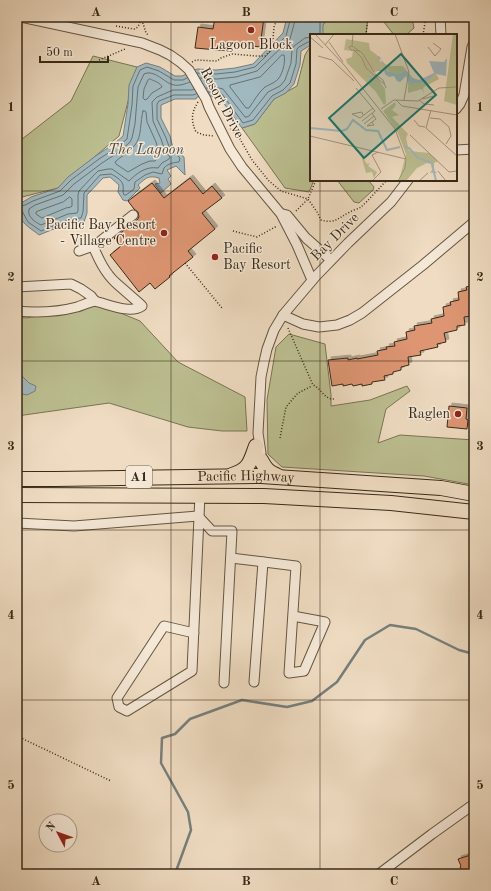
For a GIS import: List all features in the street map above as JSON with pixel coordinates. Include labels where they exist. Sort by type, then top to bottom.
[{"type":"highway","points":[[230,476],[241,472],[246,467],[250,461],[257,439]]},
{"type":"highway","points":[[261,460],[266,469],[281,477]]},
{"type":"highway","name":"Pacific Highway","points":[[17,479],[230,476],[281,477],[441,488],[474,494]]},
{"type":"highway","points":[[152,495],[184,487],[244,485],[250,483],[257,477],[268,485],[314,498]]},
{"type":"highway","name":"Pacific Highway","points":[[17,494],[264,496],[391,503],[474,512]]},
{"type":"street","name":"Resort Drive","points":[[21,17],[150,46],[190,66],[203,100],[209,107],[230,149],[242,167],[281,214],[297,244],[312,280]]},
{"type":"street","points":[[440,17],[441,34]]},
{"type":"street","points":[[457,108],[464,95],[472,47],[474,43]]},
{"type":"street","points":[[457,150],[474,149]]},
{"type":"street","name":"Bay Drive","points":[[257,439],[264,362],[272,334],[283,315],[312,280],[390,202],[407,181]]},
{"type":"street","name":"Resort Drive","points":[[281,214],[286,215],[306,238],[331,260]]},
{"type":"street","points":[[79,251],[93,246],[133,215]]},
{"type":"street","points":[[283,315],[303,324],[319,327],[350,320],[417,270],[474,222]]},
{"type":"street","points":[[17,311],[34,313],[54,311],[76,307],[95,301],[134,310],[142,306],[116,284],[108,275],[93,246]]},
{"type":"street","points":[[17,287],[71,284],[91,296],[95,301]]},
{"type":"street","points":[[257,439],[261,460],[257,477]]},
{"type":"street","points":[[257,439],[254,458],[257,477]]},
{"type":"street","points":[[194,633],[164,626],[117,698],[119,707],[127,711],[192,671],[194,633],[198,516],[200,495]]},
{"type":"street","points":[[17,523],[74,526],[198,516]]},
{"type":"street","points":[[198,516],[212,531],[232,532],[224,683]]},
{"type":"street","points":[[231,558],[296,566],[292,616],[289,673],[304,672],[325,622],[292,616]]},
{"type":"street","points":[[254,682],[263,562]]},
{"type":"street","points":[[379,874],[474,804]]},
{"type":"path","points":[[190,66],[196,60],[217,61],[232,54],[265,56],[274,47],[274,27],[278,17]]},
{"type":"path","points":[[366,34],[368,17]]},
{"type":"path","points":[[423,34],[426,17]]},
{"type":"path","points":[[116,26],[134,29],[138,27],[141,18]]},
{"type":"path","points":[[141,18],[146,33],[150,36]]},
{"type":"path","points":[[99,60],[129,47]]},
{"type":"path","points":[[203,100],[193,110],[192,124],[196,132],[204,135],[217,136],[231,128],[240,139],[252,160],[269,181],[281,191],[308,199],[321,220],[333,222],[360,207],[386,181]]},
{"type":"path","points":[[185,263],[222,308]]},
{"type":"path","points":[[283,315],[293,342],[313,385],[330,399],[335,398]]},
{"type":"path","points":[[280,438],[286,407],[298,393],[313,385]]},
{"type":"path","points":[[17,736],[111,781]]},
{"type":"green space","points":[[328,17],[368,17],[366,34],[318,34]]},
{"type":"green space","points":[[380,17],[409,17],[414,28],[407,34],[393,34]]},
{"type":"green space","points":[[310,47],[310,181],[314,181],[309,192],[285,188],[242,128],[255,124],[274,99],[297,86],[305,55]]},
{"type":"green space","points":[[93,56],[137,67],[119,136],[58,188],[17,197],[17,143],[71,101]]},
{"type":"green space","points":[[338,181],[369,181],[374,187],[373,190],[359,203],[354,202]]},
{"type":"green space","points":[[101,305],[140,321],[178,362],[245,397],[247,431],[222,431],[188,427],[109,403],[17,416],[17,317],[26,318]]},
{"type":"green space","points":[[289,334],[325,344],[331,406],[370,400],[407,386],[410,391],[386,409],[378,443],[400,435],[474,440],[474,485],[424,476],[282,467],[268,454],[267,400],[276,347]]},
{"type":"water","name":"The Lagoon","points":[[287,17],[328,17],[323,25],[323,33],[310,34],[310,46],[301,51],[300,65],[294,84],[286,93],[274,99],[255,124],[242,128],[219,97],[212,96],[197,97],[196,99],[175,99],[161,105],[161,118],[170,136],[173,148],[184,157],[185,175],[176,166],[167,170],[171,176],[168,179],[171,184],[161,193],[155,184],[160,183],[159,178],[152,177],[147,178],[138,185],[140,188],[127,201],[123,200],[118,192],[119,185],[110,177],[103,178],[87,195],[87,213],[84,222],[71,222],[39,235],[22,220],[17,212],[17,199],[23,202],[31,197],[58,188],[68,177],[123,136],[128,104],[129,85],[137,67],[146,63],[160,67],[175,76],[182,76],[197,69],[216,70],[253,64],[283,33]]},
{"type":"water","points":[[17,374],[21,375],[29,383],[36,386],[35,391],[27,395],[17,393]]},
{"type":"building","points":[[215,17],[264,17],[260,47],[229,43],[229,51],[195,48],[198,27],[213,29]]},
{"type":"building","name":"Pacific Bay Resort - Village Centre","points":[[190,178],[203,194],[212,186],[222,198],[202,213],[215,229],[188,251],[193,257],[169,276],[170,277],[155,289],[150,283],[139,292],[110,255],[121,246],[114,238],[139,217],[138,212],[128,201],[152,183],[164,198]]},
{"type":"building","points":[[474,285],[474,311],[471,311],[472,316],[464,317],[465,325],[457,326],[457,330],[444,333],[446,342],[437,344],[438,347],[420,351],[421,355],[408,357],[409,365],[401,367],[401,370],[393,372],[393,374],[384,376],[385,380],[372,382],[372,384],[362,386],[362,384],[353,386],[352,384],[343,386],[343,384],[332,386],[328,360],[348,358],[348,360],[378,355],[377,351],[387,349],[386,347],[395,346],[394,342],[407,339],[406,332],[415,330],[414,326],[432,323],[431,319],[444,316],[443,307],[451,305],[450,302],[459,300],[458,292],[467,290],[466,287]]},
{"type":"building","name":"Raglen","points":[[449,406],[467,408],[467,429],[447,427]]},
{"type":"building","points":[[474,854],[474,874],[464,874],[458,859]]},
{"type":"waterway","points":[[175,874],[191,830],[188,812],[161,763],[162,738],[175,734],[190,719],[242,700],[287,707],[312,701],[337,682],[365,640],[390,625],[416,629],[459,650],[474,654]]},
{"type":"place","name":"Lagoon Block","points":[[251,30]]},
{"type":"place","name":"Pacific Bay Resort - Village Centre","points":[[164,233]]},
{"type":"place","name":"Pacific Bay Resort","points":[[215,257]]},
{"type":"place","name":"Raglen","points":[[458,414]]}]
